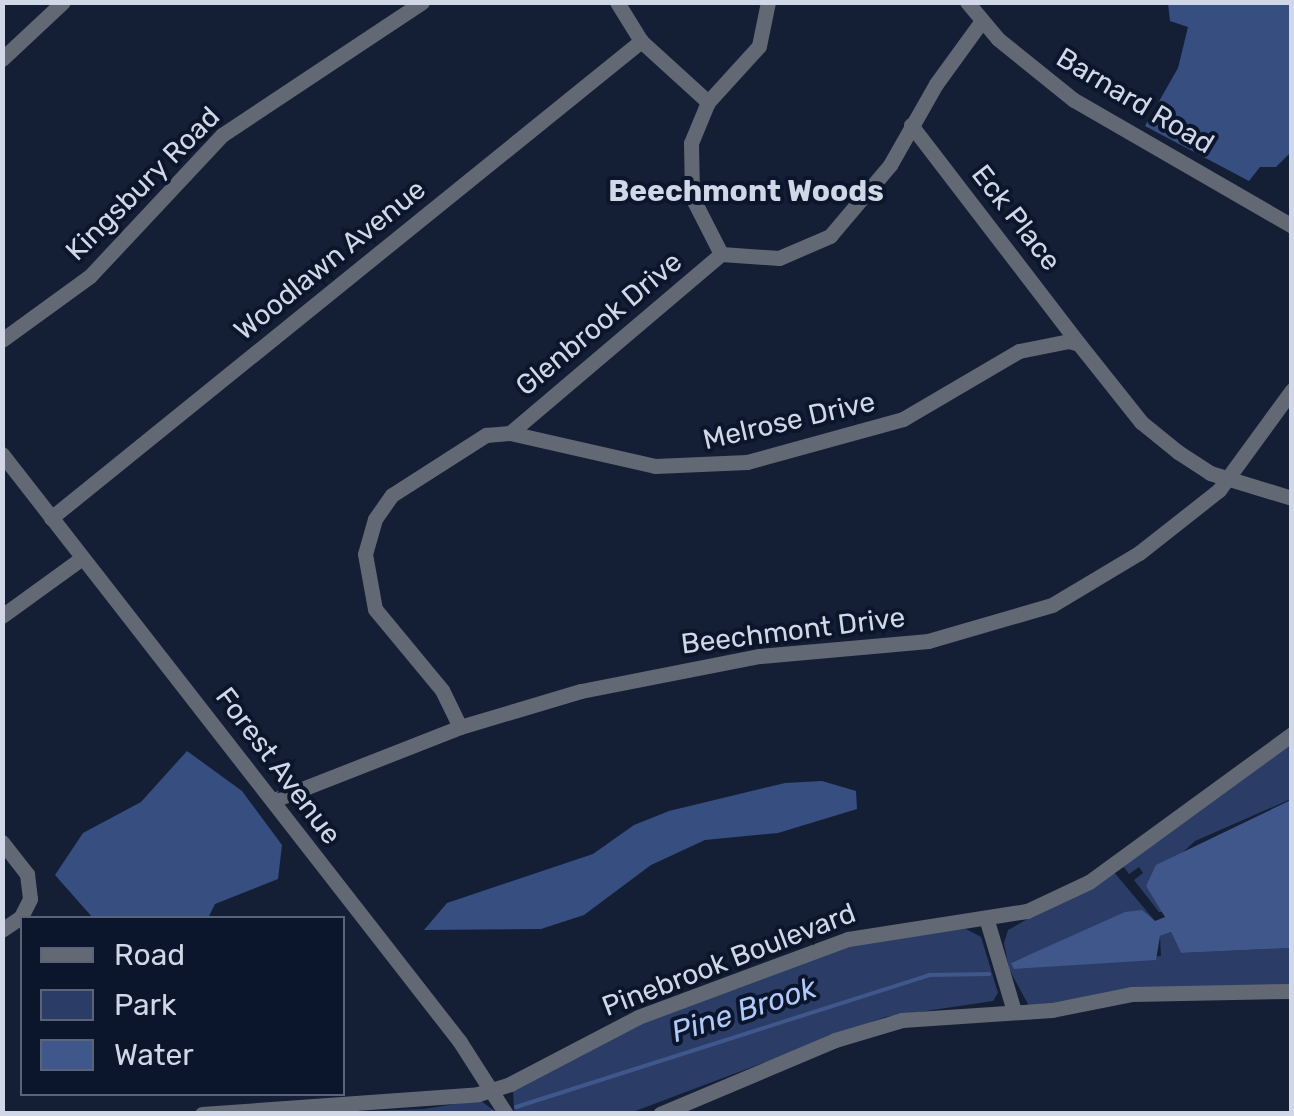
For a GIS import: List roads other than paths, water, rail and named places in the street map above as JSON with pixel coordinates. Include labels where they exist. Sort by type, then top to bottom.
[{"type":"street","points":[[2,60],[63,2]]},
{"type":"street","name":"Kingsbury Road","points":[[2,340],[90,276],[222,136],[422,2]]},
{"type":"street","points":[[617,2],[641,41],[708,102]]},
{"type":"street","points":[[768,2],[759,46],[708,102],[690,143],[690,184],[721,254],[780,258],[816,246],[865,198],[982,22]]},
{"type":"street","name":"Barnard Road","points":[[967,2],[982,22],[1074,100],[1292,226]]},
{"type":"street","name":"Woodlawn Avenue","points":[[51,518],[641,41]]},
{"type":"street","name":"Eck Place","points":[[911,125],[1078,344]]},
{"type":"street","name":"Glenbrook Drive","points":[[510,434],[721,254]]},
{"type":"street","name":"Melrose Drive","points":[[460,726],[442,690],[375,610],[365,554],[375,519],[392,495],[459,448],[486,435],[510,434],[655,466],[747,462],[903,419],[1019,351],[1048,342],[1078,344]]},
{"type":"street","points":[[1078,344],[1140,422],[1210,473],[1292,498]]},
{"type":"street","name":"Beechmont Drive","points":[[274,800],[460,726],[678,669],[928,640],[989,626],[1052,604],[1107,574],[1230,480],[1292,390]]},
{"type":"street","name":"Forest Avenue","points":[[2,454],[495,1089],[506,1114]]},
{"type":"street","points":[[2,616],[82,558]]},
{"type":"street","name":"Pinebrook Boulevard","points":[[202,1114],[409,1104],[495,1089],[628,1022],[832,944],[911,925],[987,921],[1040,906],[1089,882],[1292,734]]},
{"type":"street","points":[[2,842],[27,874],[30,899],[22,916]]},
{"type":"street","points":[[987,921],[1014,1011]]},
{"type":"street","points":[[660,1114],[860,1031],[942,1013],[1014,1011],[1132,994],[1292,991]]},
{"type":"water","points":[[1291,800],[1291,948],[1181,953],[1171,932],[1160,936],[1156,960],[1014,969],[1011,963],[1125,912],[1142,910],[1155,921],[1165,917],[1146,886],[1156,865]]},
{"type":"waterway","name":"Pine Brook","points":[[516,1107],[929,975],[989,974]]},
{"type":"district","name":"Beechmont Woods","points":[[746,191]]}]
